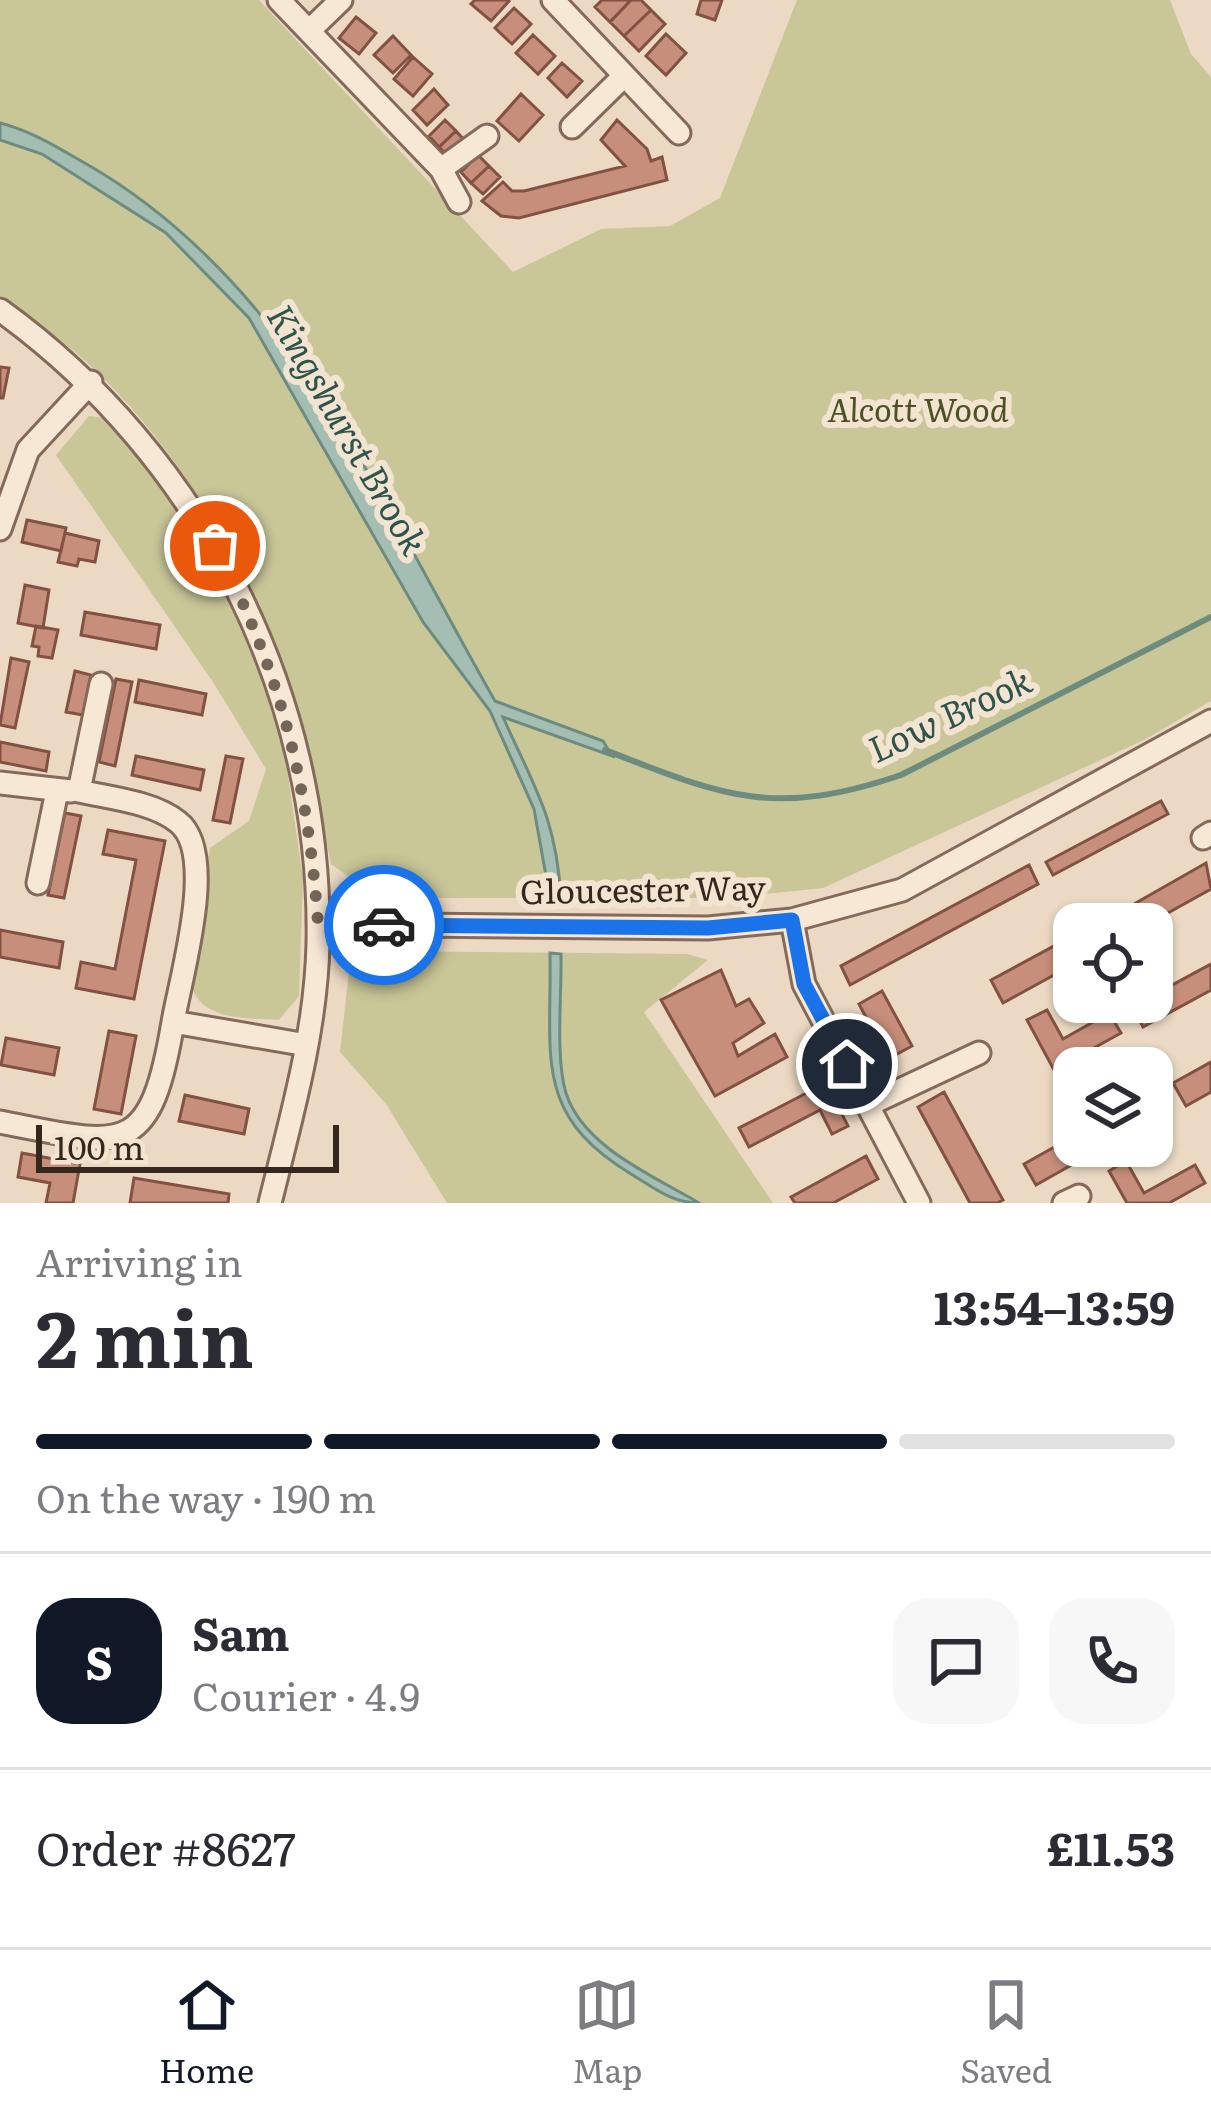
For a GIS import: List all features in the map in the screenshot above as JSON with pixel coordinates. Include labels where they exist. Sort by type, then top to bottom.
[{"type":"street","points":[[279,0],[441,169],[459,202]]},
{"type":"street","points":[[310,31],[341,0]]},
{"type":"street","points":[[553,0],[679,133]]},
{"type":"street","points":[[572,127],[623,77]]},
{"type":"street","points":[[441,169],[487,136]]},
{"type":"street","points":[[0,310],[92,382],[190,506],[248,613],[294,737],[318,924],[307,1046],[270,1203]]},
{"type":"street","points":[[0,529],[28,450],[92,382]]},
{"type":"street","points":[[38,884],[68,791],[85,766],[101,685]]},
{"type":"street","name":"Gloucester Way","points":[[318,924],[708,928],[792,920],[902,890],[1211,722]]},
{"type":"street","points":[[0,783],[158,810],[194,839],[200,866],[173,1022],[155,1105],[145,1121],[104,1141],[0,1122]]},
{"type":"street","points":[[792,920],[804,984],[919,1203]]},
{"type":"street","points":[[173,1022],[307,1046]]},
{"type":"street","points":[[868,1105],[979,1053]]},
{"type":"green space","name":"Alcott Wood","points":[[0,0],[259,0],[513,272],[601,229],[670,226],[720,198],[797,0],[1170,0],[1191,54],[1211,77],[1211,701],[1146,739],[823,888],[725,898],[379,898],[331,864],[277,662],[252,598],[185,478],[143,422],[94,369],[0,296]]},
{"type":"green space","points":[[89,416],[107,418],[173,503],[218,572],[257,662],[285,755],[303,879],[299,996],[279,1020],[213,1010],[202,1004],[190,981],[210,848],[249,821],[266,769],[213,682],[56,455]]},
{"type":"green space","points":[[374,951],[687,954],[708,960],[644,1012],[773,1203],[447,1203],[386,1104],[340,1052],[349,971]]},
{"type":"shaded area","points":[[0,123],[83,162],[155,210],[218,267],[324,401],[495,701],[603,741],[612,756],[503,717],[549,824],[561,898],[550,898],[534,809],[490,711],[423,622],[249,318],[166,233],[42,154],[0,140]]},
{"type":"shaded area","points":[[550,953],[561,954],[561,1062],[575,1112],[622,1158],[699,1203],[664,1194],[599,1152],[562,1105],[550,1052]]},
{"type":"building","points":[[475,0],[509,1],[491,21],[471,4]]},
{"type":"building","points":[[602,0],[631,0],[610,22],[595,7]]},
{"type":"building","points":[[631,0],[641,0],[651,10],[624,36],[610,22]]},
{"type":"building","points":[[701,0],[722,0],[715,20],[697,14]]},
{"type":"building","points":[[514,8],[531,24],[512,44],[495,28]]},
{"type":"building","points":[[651,10],[665,24],[639,51],[624,36]]},
{"type":"building","points":[[356,17],[376,33],[359,54],[339,38]]},
{"type":"building","points":[[666,34],[686,53],[666,75],[646,56]]},
{"type":"building","points":[[533,35],[555,56],[538,74],[516,53]]},
{"type":"building","points":[[393,36],[411,55],[393,73],[374,55]]},
{"type":"building","points":[[413,57],[432,74],[413,96],[394,79]]},
{"type":"building","points":[[562,63],[582,81],[567,97],[548,78]]},
{"type":"building","points":[[434,89],[448,105],[427,125],[413,110]]},
{"type":"building","points":[[521,94],[543,115],[519,141],[497,121]]},
{"type":"building","points":[[445,120],[456,131],[439,147],[429,136]]},
{"type":"building","points":[[617,120],[647,149],[651,161],[662,157],[667,180],[519,218],[501,216],[482,201],[503,182],[512,191],[524,191],[625,166],[601,140]]},
{"type":"building","points":[[456,131],[465,141],[448,156],[439,147]]},
{"type":"building","points":[[478,155],[489,166],[471,183],[461,172]]},
{"type":"building","points":[[489,166],[500,177],[483,194],[471,183]]},
{"type":"building","points":[[0,367],[9,368],[3,398],[0,398]]},
{"type":"building","points":[[27,520],[66,528],[61,551],[22,542]]},
{"type":"building","points":[[65,533],[99,541],[95,562],[79,559],[77,566],[58,562]]},
{"type":"building","points":[[25,585],[49,590],[43,628],[18,623]]},
{"type":"building","points":[[85,612],[160,625],[156,649],[81,635]]},
{"type":"building","points":[[36,626],[58,630],[52,658],[38,656],[39,647],[32,646]]},
{"type":"building","points":[[11,658],[29,662],[15,728],[0,725]]},
{"type":"building","points":[[75,671],[91,675],[83,715],[66,712]]},
{"type":"building","points":[[116,679],[132,682],[115,766],[99,762]]},
{"type":"building","points":[[139,680],[206,694],[202,715],[135,702]]},
{"type":"building","points":[[0,742],[49,752],[46,771],[0,762]]},
{"type":"building","points":[[136,756],[204,770],[200,790],[132,775]]},
{"type":"building","points":[[226,756],[243,759],[230,823],[213,820]]},
{"type":"building","points":[[1161,801],[1168,814],[1053,875],[1046,862]]},
{"type":"building","points":[[65,813],[81,816],[64,898],[48,895]]},
{"type":"building","points":[[108,830],[165,841],[134,999],[76,988],[81,962],[115,969],[136,860],[103,854]]},
{"type":"building","points":[[1206,863],[1211,889],[1173,910],[1173,903],[1136,903]]},
{"type":"building","points":[[1029,865],[1038,884],[850,985],[841,966]]},
{"type":"building","points":[[0,930],[63,942],[59,968],[0,957]]},
{"type":"building","points":[[1053,947],[1053,976],[1003,1003],[991,980]]},
{"type":"building","points":[[1211,964],[1211,990],[1173,1011],[1173,985]]},
{"type":"building","points":[[721,970],[736,1006],[749,999],[764,1023],[733,1043],[738,1056],[775,1034],[787,1057],[715,1096],[661,1000]]},
{"type":"building","points":[[882,991],[912,1046],[888,1059],[859,1004]]},
{"type":"building","points":[[1047,1010],[1063,1039],[1091,1023],[1115,1023],[1121,1033],[1096,1047],[1053,1047],[1053,1068],[1027,1020]]},
{"type":"building","points":[[109,1031],[136,1036],[121,1114],[94,1109]]},
{"type":"building","points":[[6,1038],[59,1048],[54,1075],[1,1065]]},
{"type":"building","points":[[1211,1062],[1211,1092],[1186,1106],[1173,1083]]},
{"type":"building","points":[[826,1083],[848,1126],[832,1134],[820,1110],[749,1147],[739,1128]]},
{"type":"building","points":[[944,1092],[1003,1200],[970,1203],[918,1107]]},
{"type":"building","points":[[185,1095],[249,1109],[244,1134],[179,1121]]},
{"type":"building","points":[[1053,1148],[1053,1167],[1068,1167],[1036,1185],[1024,1164]]},
{"type":"building","points":[[22,1153],[80,1164],[73,1203],[46,1203],[50,1183],[18,1177]]},
{"type":"building","points":[[866,1156],[878,1179],[833,1203],[795,1203],[791,1197]]},
{"type":"building","points":[[1195,1165],[1205,1183],[1169,1203],[1127,1203],[1109,1171],[1129,1167],[1144,1193]]},
{"type":"building","points":[[134,1178],[229,1194],[228,1203],[130,1203]]},
{"type":"waterway","name":"Low Brook","points":[[605,750],[684,780],[750,796],[818,796],[857,788],[901,775],[1211,617]]},
{"type":"way so far","points":[[215,546],[241,595],[294,737],[318,924],[384,925]]},
{"type":"route","points":[[384,925],[708,928],[792,920],[804,984],[847,1064]]},
{"type":"water label","name":"Kingshurst Brook","points":[[347,430]]}]
